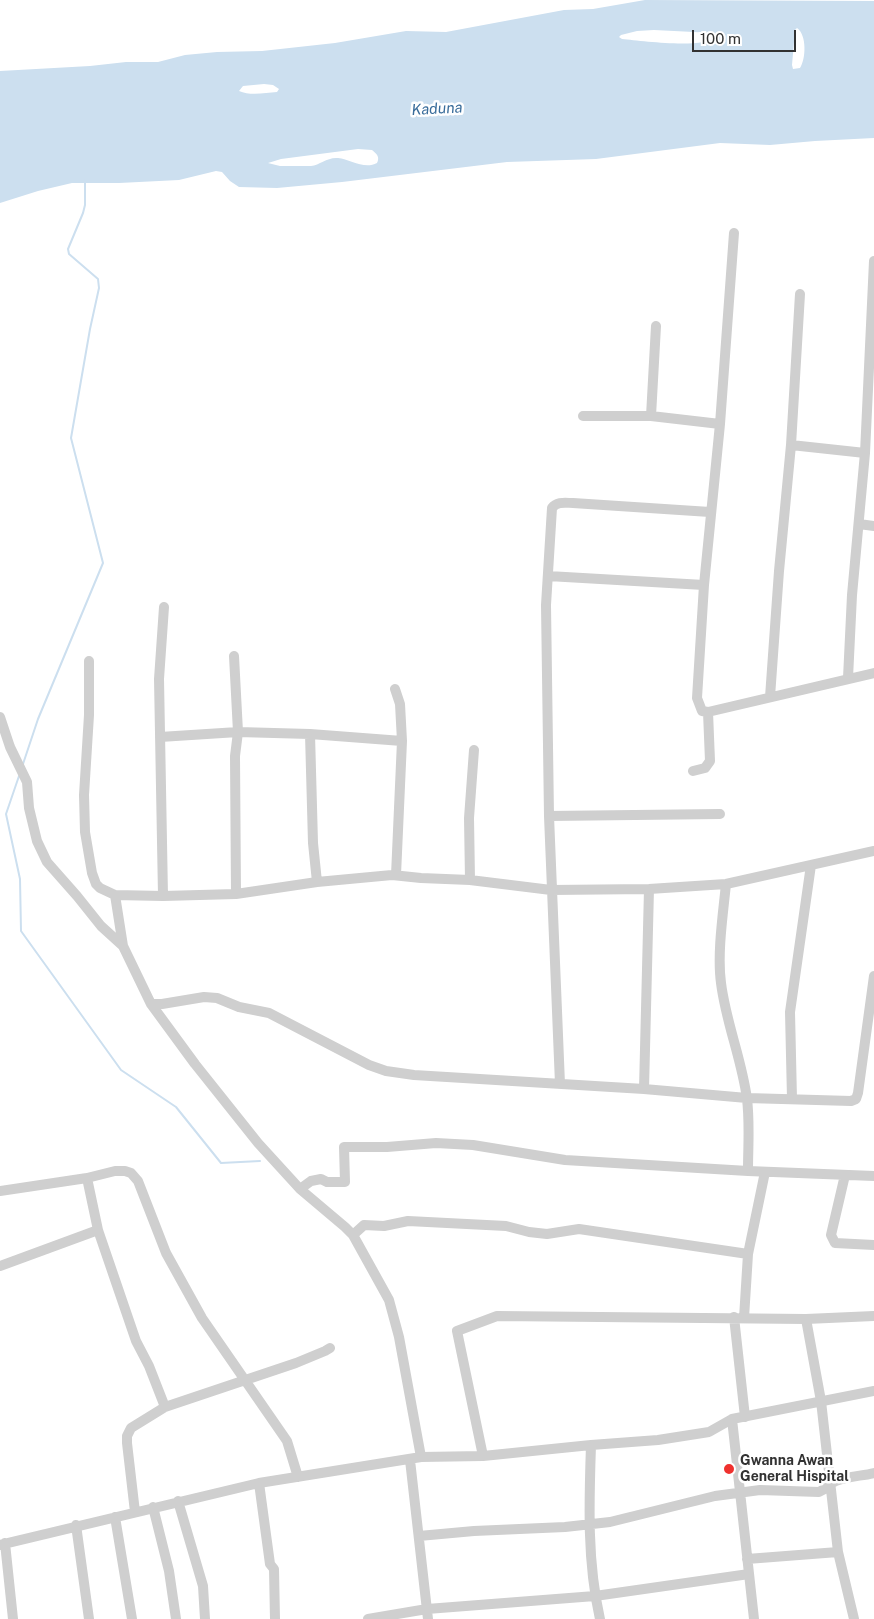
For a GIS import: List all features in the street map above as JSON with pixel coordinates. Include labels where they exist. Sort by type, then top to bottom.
[{"type":"street","points":[[734,233],[720,424],[704,585],[698,706],[702,711],[708,712],[874,673]]},
{"type":"street","points":[[848,678],[865,453],[874,261]]},
{"type":"street","points":[[770,697],[791,445],[800,294]]},
{"type":"street","points":[[652,416],[656,326]]},
{"type":"street","points":[[583,416],[652,416],[720,424]]},
{"type":"street","points":[[791,445],[865,453]]},
{"type":"street","points":[[560,1084],[549,816],[546,605],[552,508],[554,505],[573,503],[710,512]]},
{"type":"street","points":[[859,524],[874,526]]},
{"type":"street","points":[[548,576],[704,585]]},
{"type":"street","points":[[163,896],[159,679],[164,607]]},
{"type":"street","points":[[234,656],[238,732],[235,756],[236,894]]},
{"type":"street","points":[[89,661],[89,715],[84,795],[85,832],[92,873],[96,884],[115,895],[236,894],[317,882],[396,875],[470,880],[552,890],[649,889],[726,884],[874,852]]},
{"type":"street","points":[[395,689],[400,704],[402,741],[396,875]]},
{"type":"street","points":[[693,771],[705,768],[710,761],[708,712]]},
{"type":"street","points":[[0,717],[10,747],[27,782],[29,808],[37,841],[47,862],[101,926],[123,946]]},
{"type":"street","points":[[160,737],[238,732],[310,734],[402,741]]},
{"type":"street","points":[[310,734],[312,843],[317,882]]},
{"type":"street","points":[[470,880],[470,818],[474,750]]},
{"type":"street","points":[[549,816],[720,814]]},
{"type":"street","points":[[792,1099],[790,1012],[811,866]]},
{"type":"street","points":[[726,884],[721,932],[720,981],[726,1015],[747,1098],[748,1171]]},
{"type":"street","points":[[644,1089],[649,889]]},
{"type":"street","points":[[115,895],[123,946],[151,1004],[195,1064],[258,1143],[300,1189],[345,1226],[389,1300],[399,1337],[416,1459],[427,1614]]},
{"type":"street","points":[[151,1004],[204,997],[217,998],[239,1007],[269,1014],[359,1060],[386,1071],[414,1075],[644,1089],[747,1098],[851,1100],[856,1099],[858,1093],[874,976]]},
{"type":"street","points":[[300,1189],[311,1181],[322,1179],[326,1182],[344,1182],[344,1147],[387,1147],[436,1143],[473,1145],[565,1160],[765,1172],[874,1176]]},
{"type":"street","points":[[0,1191],[87,1178],[115,1171],[131,1173],[138,1181],[166,1253],[202,1318],[287,1441],[298,1477]]},
{"type":"street","points":[[745,1416],[739,1318],[748,1254],[765,1172]]},
{"type":"street","points":[[845,1176],[832,1235],[835,1243],[874,1245]]},
{"type":"street","points":[[87,1178],[98,1230],[136,1341],[166,1407]]},
{"type":"street","points":[[352,1235],[364,1225],[384,1226],[408,1221],[506,1226],[547,1234],[579,1229],[748,1254]]},
{"type":"street","points":[[0,1266],[98,1230]]},
{"type":"street","points":[[483,1456],[456,1331],[497,1316],[739,1318],[874,1316]]},
{"type":"street","points":[[806,1318],[821,1401],[838,1552],[854,1619]]},
{"type":"street","points":[[135,1512],[127,1436],[132,1428],[166,1407],[296,1363],[330,1348]]},
{"type":"street","points":[[13,1619],[2,1544],[259,1483],[416,1459],[483,1456],[658,1440],[709,1432],[732,1419],[745,1416],[874,1391]]},
{"type":"street","points":[[732,1419],[754,1619]]},
{"type":"street","points":[[590,1445],[589,1524],[595,1596],[600,1619]]},
{"type":"street","points":[[420,1536],[610,1522],[715,1496],[779,1489],[819,1492],[826,1490],[830,1484],[838,1480],[874,1473]]},
{"type":"street","points":[[259,1483],[270,1564],[274,1569],[275,1619]]},
{"type":"street","points":[[178,1501],[203,1586],[205,1619]]},
{"type":"street","points":[[153,1507],[169,1571],[176,1619]]},
{"type":"street","points":[[115,1518],[132,1619]]},
{"type":"street","points":[[76,1525],[89,1619]]},
{"type":"street","points":[[747,1559],[838,1552]]},
{"type":"street","points":[[368,1619],[595,1596],[749,1574]]},
{"type":"street","points":[[372,1619],[383,1616]]},
{"type":"water","name":"Kaduna","points":[[645,0],[874,1],[874,138],[770,145],[720,143],[596,159],[507,162],[277,188],[239,187],[222,172],[216,171],[179,180],[72,183],[0,203],[0,71],[126,62],[158,62],[185,55],[262,51],[335,43],[406,31],[446,32],[564,10],[593,9]],"holes":[[[797,28],[803,36],[804,53],[800,68],[793,69],[795,30]],[[637,31],[714,33],[717,37],[710,41],[699,43],[643,41],[619,37]],[[264,84],[273,85],[279,89],[277,92],[258,94],[239,91],[243,86]],[[358,149],[372,150],[378,157],[377,163],[372,165],[362,165],[338,158],[311,166],[280,166],[268,163],[281,159]]]},
{"type":"waterway","points":[[23,764],[38,719],[103,563],[71,438],[99,288],[98,279],[69,254],[68,249],[85,205],[85,180]]},
{"type":"waterway","points":[[19,776],[6,814],[20,879],[21,931],[121,1070],[176,1107],[221,1163],[260,1161]]},
{"type":"place","name":"Gwanna Awan General Hispital","points":[[729,1469]]}]
